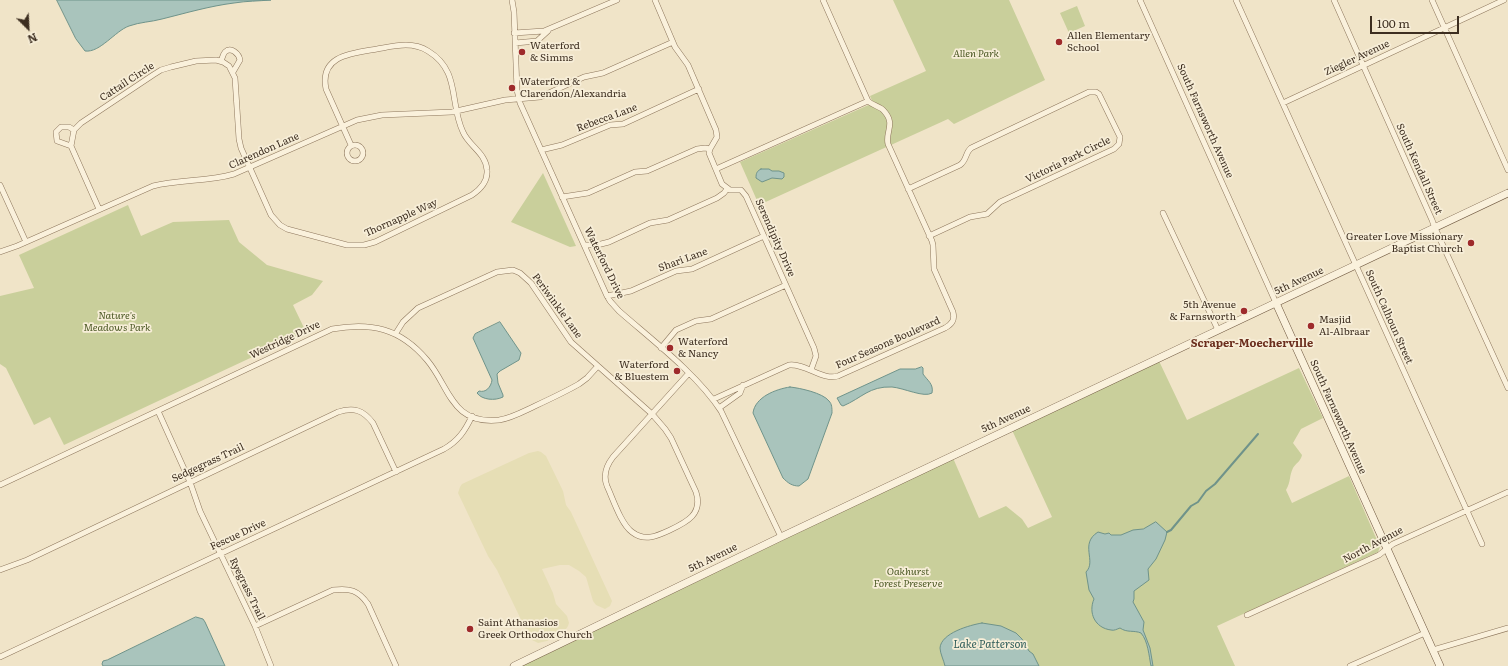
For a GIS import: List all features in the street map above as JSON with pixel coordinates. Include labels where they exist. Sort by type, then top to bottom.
[{"type":"street","name":"Waterford Drive","points":[[512,0],[519,98],[607,296],[619,311],[689,373],[714,399],[720,408],[781,537]]},
{"type":"street","points":[[514,33],[541,32],[549,30],[616,0]]},
{"type":"street","points":[[584,245],[604,244],[650,223],[668,220],[717,198],[724,194],[727,189],[722,184],[710,157],[710,149],[716,141],[717,134],[699,89],[688,66],[673,42],[654,0]]},
{"type":"street","points":[[716,169],[868,101],[823,0]]},
{"type":"street","name":"South Farnsworth Avenue","points":[[1140,0],[1440,666]]},
{"type":"street","name":"South Calhoun Street","points":[[1236,0],[1482,544]]},
{"type":"street","name":"South Kendall Street","points":[[1334,0],[1508,388]]},
{"type":"street","points":[[1432,0],[1508,170]]},
{"type":"street","name":"Ziegler Avenue","points":[[1283,103],[1504,0]]},
{"type":"street","points":[[515,43],[537,41],[549,30]]},
{"type":"street","name":"Clarendon Lane","points":[[0,252],[153,186],[167,183],[220,178],[234,174],[357,120],[382,115],[446,113],[501,100],[540,97],[584,77],[604,73],[673,42]]},
{"type":"street","name":"Thornapple Way","points":[[249,167],[271,215],[280,226],[347,245],[369,243],[472,195],[481,188],[487,176],[486,164],[478,151],[463,133],[451,79],[444,66],[435,56],[425,49],[411,45],[350,53],[341,56],[329,67],[324,82],[351,145]]},
{"type":"street","points":[[233,72],[240,60],[237,53],[227,51],[225,52],[221,61],[229,66],[235,78],[239,139],[249,167]]},
{"type":"street","name":"Cattail Circle","points":[[74,130],[81,123],[161,70],[196,61],[221,61]]},
{"type":"street","name":"Rebecca Lane","points":[[541,150],[562,145],[610,124],[623,124],[699,89]]},
{"type":"street","name":"Victoria Park Circle","points":[[908,190],[960,165],[965,160],[966,153],[971,148],[1089,92],[1096,92],[1098,94],[1120,137],[1119,144],[1114,149],[1000,202],[987,214],[970,217],[929,236]]},
{"type":"street","name":"Four Seasons Boulevard","points":[[714,399],[789,365],[796,364],[831,377],[838,376],[951,324],[953,320],[953,312],[934,269],[933,245],[887,140],[890,130],[890,121],[883,110],[870,104],[868,101]]},
{"type":"street","points":[[71,146],[57,141],[56,132],[61,127],[69,127],[74,130],[71,146],[99,209]]},
{"type":"street","points":[[562,197],[588,193],[635,172],[647,171],[697,149],[710,149]]},
{"type":"street","points":[[0,185],[26,242]]},
{"type":"street","name":"Serendipity Drive","points":[[727,189],[738,189],[744,192],[816,352],[811,370]]},
{"type":"street","name":"5th Avenue","points":[[514,666],[781,537],[1508,193]]},
{"type":"street","points":[[1163,213],[1218,330]]},
{"type":"street","name":"Shari Lane","points":[[607,296],[631,291],[676,271],[692,269],[764,236]]},
{"type":"street","name":"Periwinkle Lane","points":[[396,333],[403,322],[418,308],[497,272],[513,270],[520,272],[531,283],[571,342],[597,367],[652,414]]},
{"type":"street","points":[[661,348],[676,330],[696,321],[711,319],[786,286]]},
{"type":"street","name":"Westridge Drive","points":[[0,484],[332,329],[362,326],[380,328],[396,333],[407,340],[428,361],[454,404],[472,416],[490,420],[507,418],[579,384],[597,367]]},
{"type":"street","points":[[652,414],[671,438],[696,492],[698,501],[696,511],[689,520],[656,537],[647,538],[636,535],[625,525],[607,486],[605,476],[610,461],[652,414],[689,373]]},
{"type":"street","points":[[720,408],[734,399],[740,393],[743,385]]},
{"type":"street","name":"Sedgegrass Trail","points":[[0,570],[27,560],[338,412],[357,410],[369,417],[396,472]]},
{"type":"street","name":"Ryegrass Trail","points":[[158,411],[190,482],[200,511],[255,626],[271,666]]},
{"type":"street","name":"Fescue Drive","points":[[0,657],[396,472],[452,444],[464,432],[472,416]]},
{"type":"street","name":"North Avenue","points":[[1246,616],[1379,555],[1393,544],[1508,492]]},
{"type":"street","points":[[255,626],[333,590],[353,590],[362,595],[368,604],[396,666]]},
{"type":"street","points":[[1433,650],[1508,628]]},
{"type":"street","points":[[1350,666],[1425,632]]},
{"type":"shaded area","points":[[538,451],[546,456],[563,491],[566,505],[571,512],[612,601],[610,606],[605,609],[596,605],[593,601],[586,577],[569,565],[560,565],[542,569],[553,593],[556,604],[567,616],[569,623],[564,632],[547,641],[538,643],[532,640],[529,636],[458,493],[462,484],[529,453]]},
{"type":"green space","name":"Allen Park","points":[[893,0],[1009,0],[1045,80],[954,124],[948,119],[759,205],[740,162],[873,103],[870,96],[926,71]]},
{"type":"green space","points":[[1077,6],[1085,26],[1069,33],[1060,13]]},
{"type":"green space","points":[[543,173],[576,246],[570,247],[511,222]]},
{"type":"green space","name":"Nature's Meadows Park","points":[[128,205],[141,236],[173,222],[229,220],[239,242],[267,265],[323,281],[312,295],[293,305],[306,332],[64,445],[50,417],[34,425],[6,368],[0,364],[0,296],[34,288],[19,255]]},
{"type":"green space","name":"Oakhurst Forest Preserve","points":[[1159,361],[1187,420],[1299,368],[1323,418],[1301,429],[1293,443],[1302,455],[1301,459],[1293,468],[1286,490],[1292,503],[1349,476],[1380,547],[1378,552],[1217,626],[1235,666],[522,666],[953,458],[979,518],[1006,506],[1022,519],[1028,528],[1052,517],[1012,430]]},
{"type":"water","points":[[57,0],[271,0],[225,4],[129,26],[118,32],[96,49],[85,51],[76,39]]},
{"type":"water","points":[[761,169],[779,171],[784,173],[784,177],[782,179],[772,178],[762,182],[756,178],[757,172]]},
{"type":"water","points":[[500,322],[521,353],[519,360],[497,374],[498,383],[503,397],[489,399],[482,397],[477,393],[488,389],[492,380],[473,338],[475,334]]},
{"type":"water","points":[[922,367],[923,374],[932,387],[932,393],[924,394],[892,387],[884,387],[871,390],[843,406],[837,398],[900,369],[915,369]]},
{"type":"water","points":[[790,387],[817,393],[830,402],[832,408],[832,413],[808,479],[799,486],[790,484],[783,478],[753,413],[758,402],[762,398],[773,392]]},
{"type":"water","points":[[1156,522],[1167,532],[1165,540],[1156,559],[1148,569],[1149,580],[1134,591],[1133,602],[1144,622],[1143,630],[1150,648],[1153,666],[1151,666],[1147,644],[1141,633],[1120,628],[1114,630],[1105,629],[1094,619],[1092,604],[1094,599],[1089,590],[1086,572],[1090,563],[1090,542],[1092,537],[1098,532],[1105,534],[1109,533],[1111,535],[1121,535],[1133,530],[1143,529]]},
{"type":"water","points":[[196,617],[203,619],[205,622],[225,666],[103,666],[103,661]]},
{"type":"water","name":"Lake Patterson","points":[[982,623],[1001,626],[1016,633],[1022,639],[1029,651],[1033,654],[1039,666],[945,666],[940,648],[945,638],[957,631]]},
{"type":"waterway","points":[[1167,532],[1171,530],[1191,506],[1198,502],[1206,491],[1215,484],[1258,434]]},
{"type":"place","name":"Allen Elementary School","points":[[1059,42]]},
{"type":"place","name":"Waterford & Simms","points":[[522,52]]},
{"type":"place","name":"Waterford & Clarendon/Alexandria","points":[[512,88]]},
{"type":"place","name":"Greater Love Missionary Baptist Church","points":[[1471,243]]},
{"type":"place","name":"5th Avenue & Farnsworth","points":[[1244,311]]},
{"type":"place","name":"Masjid Al-Albraar","points":[[1311,326]]},
{"type":"place","name":"Waterford & Nancy","points":[[670,348]]},
{"type":"place","name":"Waterford & Bluestem","points":[[677,371]]},
{"type":"place","name":"Saint Athanasios Greek Orthodox Church","points":[[470,629]]},
{"type":"district","name":"Scraper-Moecherville","points":[[1252,344]]}]
